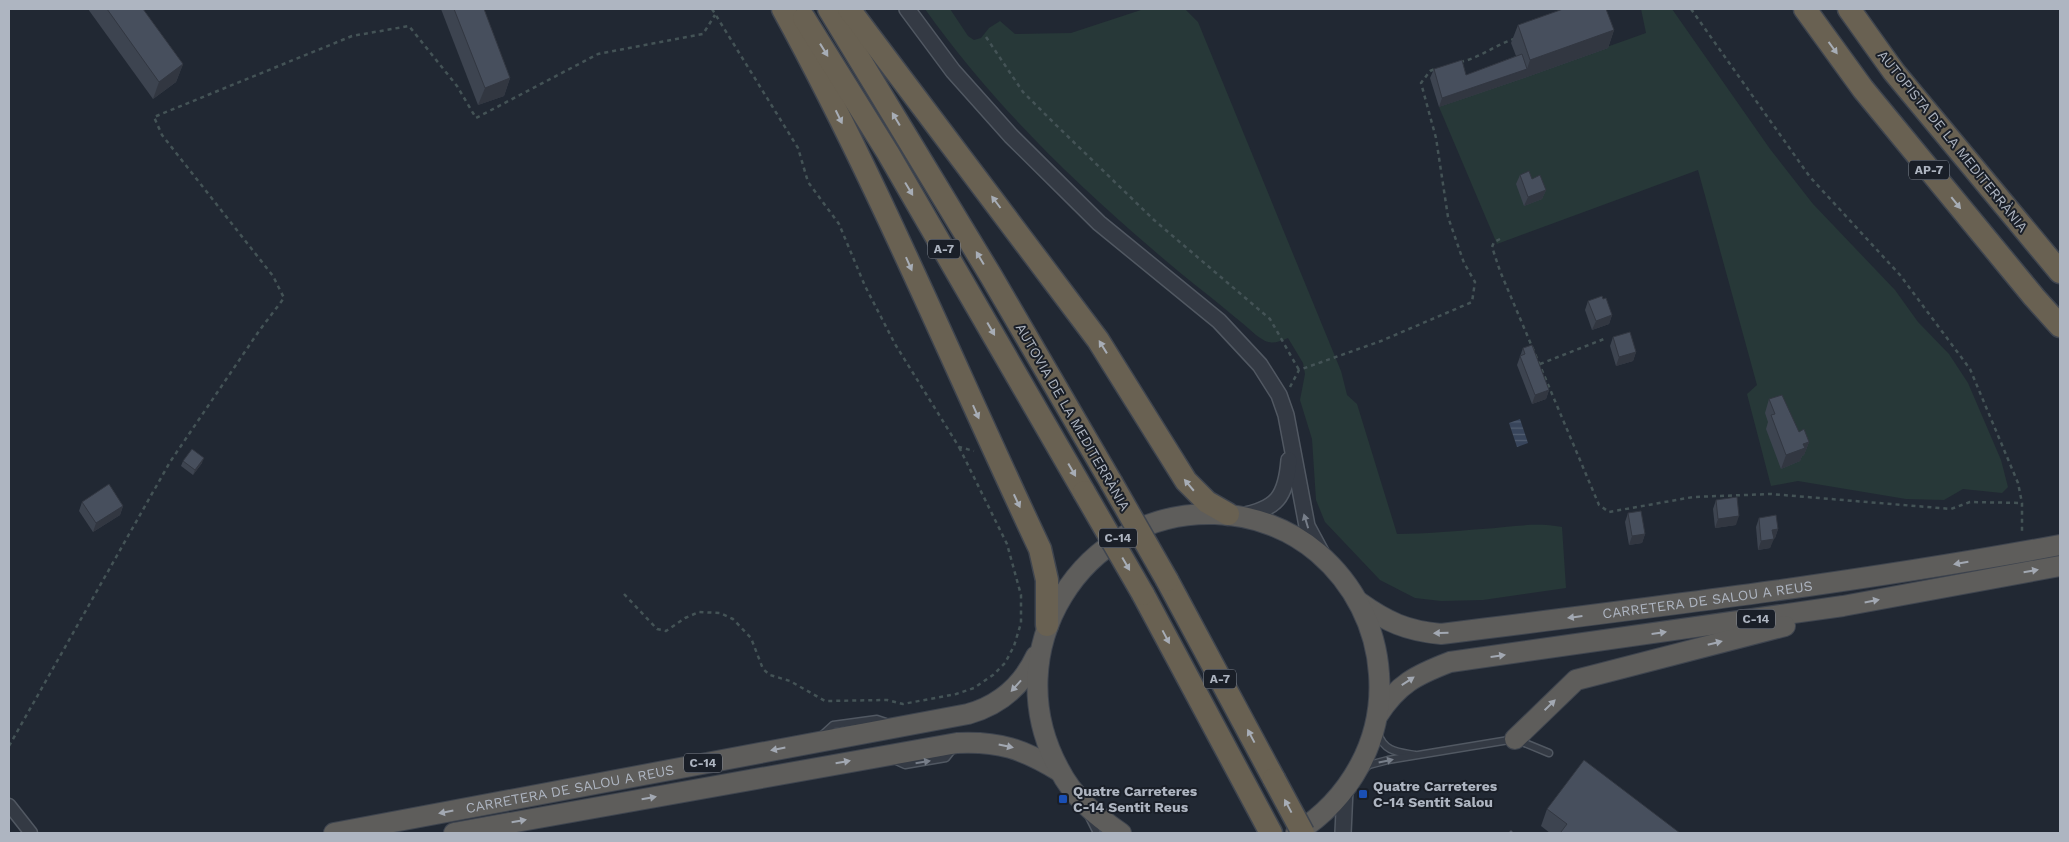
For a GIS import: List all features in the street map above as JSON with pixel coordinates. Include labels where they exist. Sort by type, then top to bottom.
[{"type":"highway","points":[[783,9],[818,73],[906,256],[996,457],[1040,549],[1047,580],[1044,635]]},
{"type":"highway","name":"AUTOVIA DE LA MEDITERRÀNIA","points":[[798,9],[888,153],[1143,594],[1271,833]]},
{"type":"highway","name":"AUTOVIA DE LA MEDITERRÀNIA","points":[[829,9],[991,276],[1167,580],[1303,833]]},
{"type":"highway","points":[[849,9],[1098,340],[1186,481],[1207,502],[1234,515]]},
{"type":"highway","name":"AP-7","points":[[1805,9],[1863,89],[2034,298],[2060,326]]},
{"type":"highway","name":"AUTOPISTA DE LA MEDITERRÀNIA","points":[[1849,9],[1894,72],[2060,272]]},
{"type":"highway","name":"C-14","points":[[1121,833],[1099,818],[1079,799],[1059,771],[1050,751],[1038,710],[1037,674],[1044,635],[1059,599],[1076,576],[1096,555],[1119,538],[1144,525],[1171,517],[1200,513],[1234,515],[1264,522],[1288,532],[1310,546],[1330,563],[1359,602],[1371,629],[1378,657],[1380,686],[1377,718],[1364,759],[1350,783],[1329,808],[1296,833]]},
{"type":"highway","name":"CARRETERA DE SALOU A REUS","points":[[1359,602],[1382,619],[1397,626],[1441,634],[1754,594],[1938,567],[2060,545]]},
{"type":"highway","name":"C-14","points":[[1377,718],[1388,699],[1404,683],[1450,662],[1843,606],[2060,566]]},
{"type":"highway","points":[[1515,739],[1576,680],[1800,623],[1843,606]]},
{"type":"highway","name":"CARRETERA DE SALOU A REUS","points":[[334,833],[968,714],[995,704],[1016,688],[1044,635]]},
{"type":"highway","name":"C-14","points":[[454,833],[957,743],[979,742],[1013,747],[1059,771]]},
{"type":"street","points":[[907,9],[953,71],[1011,136],[1099,223],[1219,322],[1260,365],[1279,396],[1292,436],[1307,526],[1315,543],[1330,563]]},
{"type":"street","points":[[1234,515],[1269,507],[1283,492],[1288,480],[1292,436]]},
{"type":"street","points":[[1344,833],[1350,783]]},
{"type":"street","points":[[9,806],[31,833]]},
{"type":"lane","points":[[1377,718],[1382,744],[1388,750],[1421,756]]},
{"type":"lane","points":[[1350,783],[1369,765],[1515,739],[1550,753]]},
{"type":"lane","points":[[1079,799],[1097,833]]},
{"type":"path","points":[[624,594],[657,629],[666,631],[684,618],[699,612],[720,613],[733,619],[751,638],[763,669],[825,701],[887,700],[903,704],[956,694],[974,688],[993,675],[1005,663],[1014,646],[1021,623],[1021,595],[1007,544],[959,447],[896,344],[865,286],[839,224],[808,182],[798,148],[712,9]]},
{"type":"path","points":[[1691,9],[1810,178],[1900,275],[1970,369],[2018,483],[2022,503],[2022,552]]},
{"type":"path","points":[[9,746],[170,462],[259,331],[284,298],[273,276],[162,135],[154,116],[352,36],[409,26],[457,86],[476,118],[598,54],[704,34],[715,15]]},
{"type":"path","points":[[986,37],[1023,92],[1054,123],[1154,220],[1270,319],[1300,370]]},
{"type":"path","points":[[1457,63],[1474,59],[1497,45],[1515,39]]},
{"type":"path","points":[[1279,396],[1292,385],[1300,370],[1381,341],[1472,302],[1476,282],[1464,263],[1448,217],[1436,138],[1421,83],[1430,70],[1439,68]]},
{"type":"path","points":[[1500,239],[1494,242],[1492,247],[1599,505],[1609,512],[1693,497],[1771,494],[1950,509],[1970,502],[2022,503]]},
{"type":"path","points":[[1540,364],[1604,339]]},
{"type":"path","points":[[959,447],[996,457]]},
{"type":"shaded area","points":[[925,9],[950,9],[968,36],[974,40],[981,38],[989,28],[1000,21],[1015,34],[1071,33],[1144,9],[1185,9],[1198,22],[1341,371],[1347,395],[1357,404],[1397,534],[1532,525],[1562,527],[1566,588],[1483,600],[1441,601],[1415,598],[1380,580],[1325,522],[1316,500],[1312,439],[1300,400],[1305,374],[1303,363],[1288,338],[1268,342],[1261,338],[1164,259],[1089,193],[1002,105]]},
{"type":"shaded area","points":[[1641,9],[1672,9],[1770,149],[1813,204],[1895,290],[1918,322],[1949,354],[1968,383],[2001,460],[2008,487],[2002,493],[1963,489],[1944,500],[1906,499],[1798,481],[1771,486],[1747,394],[1757,385],[1698,170],[1497,244],[1439,107],[1646,33]]},
{"type":"water","points":[[1520,419],[1528,443],[1517,447],[1509,423]]},
{"type":"building","points":[[107,9],[143,9],[183,64],[159,82]]},
{"type":"building","points":[[454,9],[484,9],[510,78],[485,88]]},
{"type":"building","points":[[1563,9],[1606,9],[1614,30],[1530,60],[1518,25]]},
{"type":"building","points":[[1522,54],[1527,69],[1442,98],[1434,69],[1462,60],[1466,75]]},
{"type":"building","points":[[1529,171],[1532,179],[1540,175],[1546,190],[1528,197],[1520,175]]},
{"type":"building","points":[[1602,296],[1603,299],[1606,298],[1612,315],[1596,321],[1588,301]]},
{"type":"building","points":[[1630,332],[1636,352],[1619,357],[1613,337]]},
{"type":"building","points":[[1532,345],[1549,390],[1535,395],[1520,356],[1525,354],[1523,348]]},
{"type":"building","points":[[1782,395],[1799,432],[1804,429],[1809,442],[1803,444],[1805,448],[1786,455],[1771,415],[1775,414],[1769,399]]},
{"type":"building","points":[[192,449],[204,458],[195,470],[183,461]]},
{"type":"building","points":[[109,484],[123,506],[96,523],[82,502]]},
{"type":"building","points":[[1737,497],[1739,516],[1718,519],[1716,500]]},
{"type":"building","points":[[1641,511],[1645,534],[1632,536],[1628,513]]},
{"type":"building","points":[[1776,515],[1778,529],[1772,530],[1774,539],[1761,541],[1759,518]]},
{"type":"building","points":[[1584,760],[1680,833],[1561,832],[1567,824],[1547,809]]},
{"type":"place","name":"Quatre Carreteres C-14 Sentit Salou","points":[[1363,794]]},
{"type":"place","name":"Quatre Carreteres C-14 Sentit Reus","points":[[1063,799]]}]
